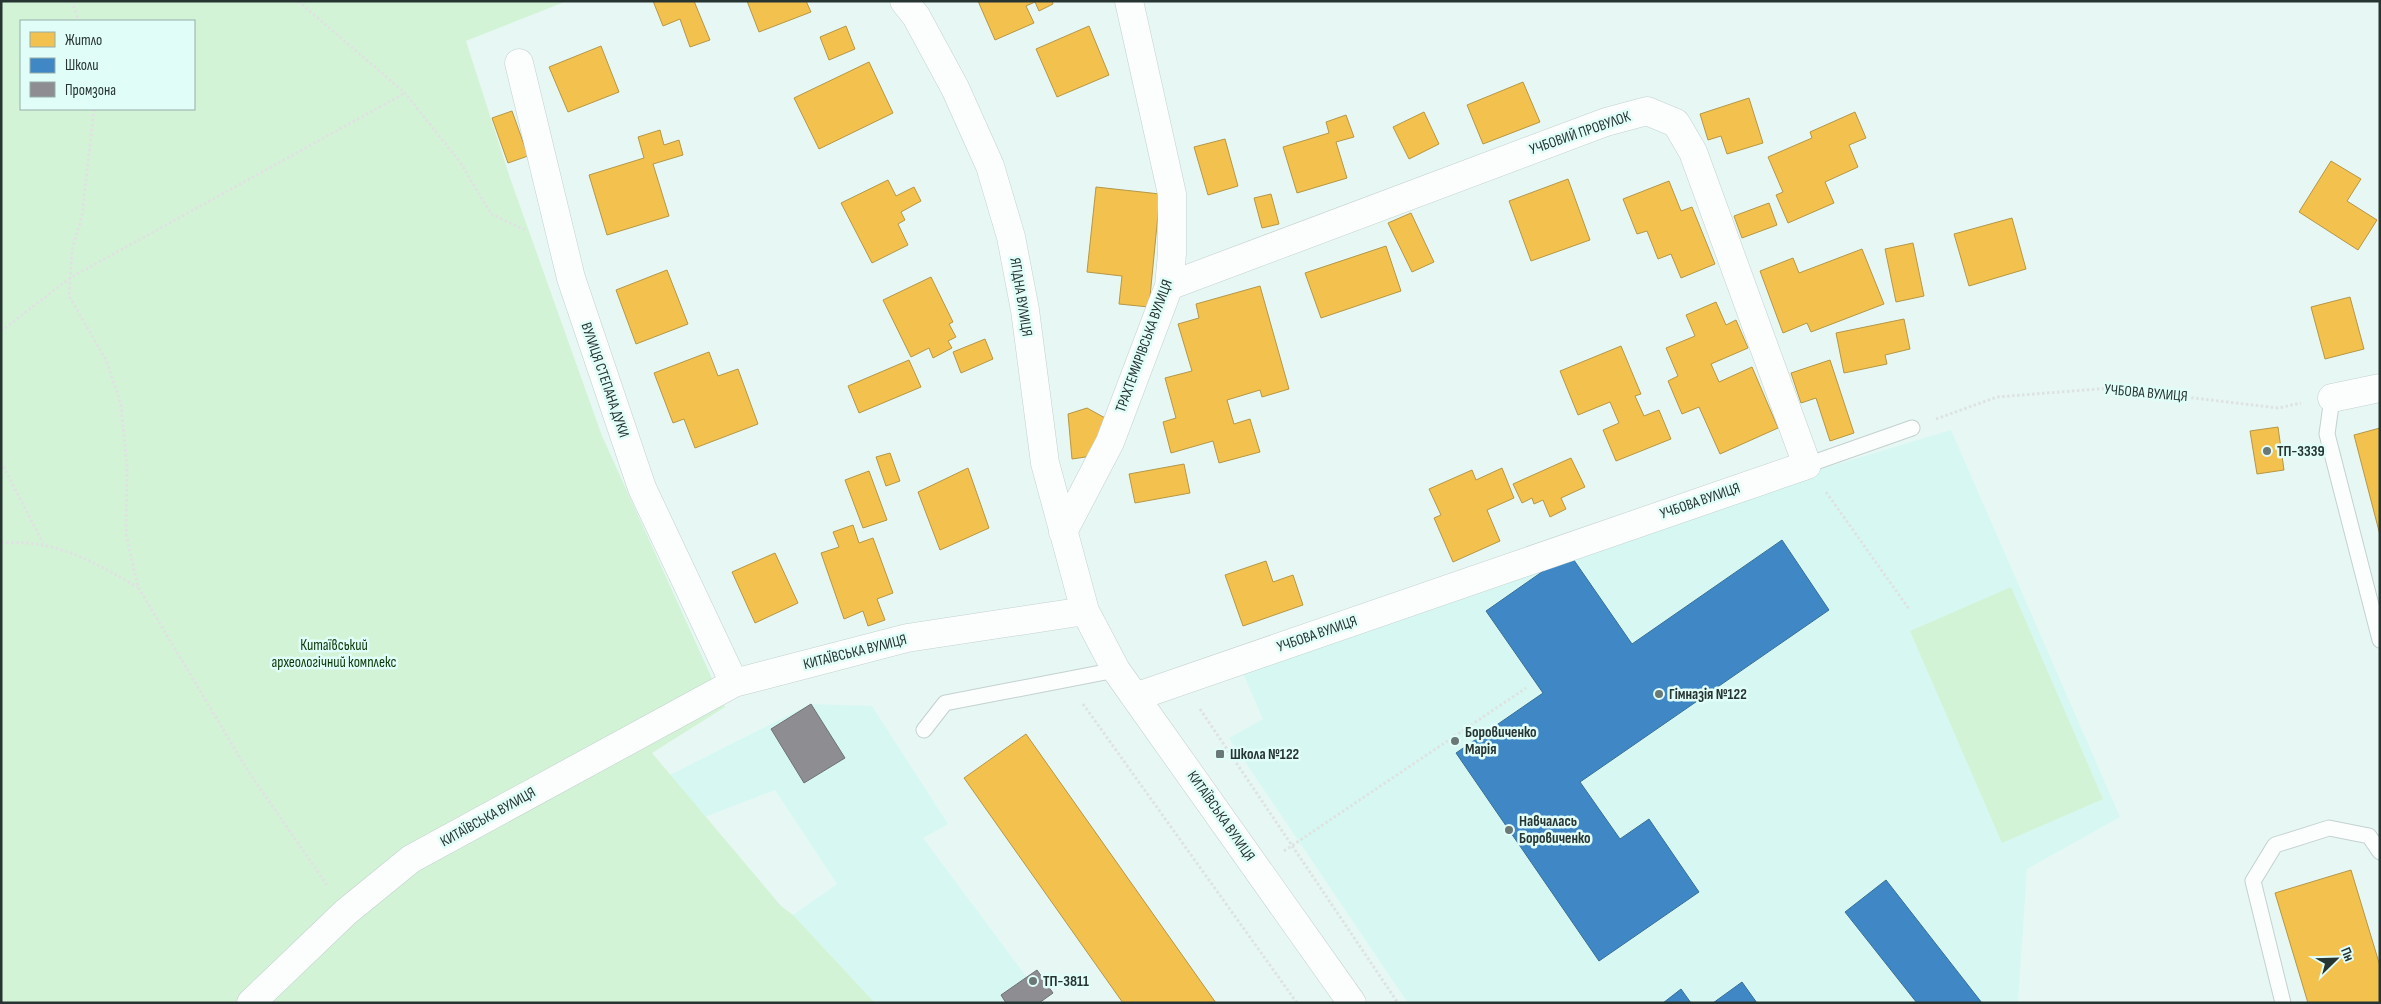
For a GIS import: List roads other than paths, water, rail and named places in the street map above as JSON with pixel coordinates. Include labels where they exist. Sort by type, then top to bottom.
[{"type":"street","name":"ЯГІДНА ВУЛИЦЯ","points":[[904,1],[916,16],[955,88],[990,166],[1006,220],[1025,310],[1045,463],[1085,611]]},
{"type":"street","name":"ТРАХТЕМИРІВСЬКА ВУЛИЦЯ","points":[[1063,532],[1110,442],[1169,286],[1172,254],[1172,194],[1129,1]]},
{"type":"street","name":"ВУЛИЦЯ СТЕПАНА ДУКИ","points":[[519,62],[571,278],[642,488],[734,683]]},
{"type":"street","name":"УЧБОВИЙ ПРОВУЛОК","points":[[1169,286],[1606,122],[1647,111],[1676,123],[1693,152],[1807,465]]},
{"type":"street","points":[[2332,398],[2380,388]]},
{"type":"street","name":"УЧБОВА ВУЛИЦЯ","points":[[1135,698],[1807,465]]},
{"type":"street","name":"КИТАЇВСЬКА ВУЛИЦЯ","points":[[251,1003],[346,912],[411,859],[734,683],[907,638],[1085,611],[1116,670],[1135,698],[1162,731],[1352,1003]]},
{"type":"lane","points":[[2332,398],[2327,434],[2380,640]]},
{"type":"lane","name":"УЧБОВА ВУЛИЦЯ","points":[[1807,465],[1912,428]]},
{"type":"lane","points":[[924,730],[945,703],[1116,670]]},
{"type":"lane","points":[[2283,1003],[2253,881],[2275,845],[2329,828],[2369,836],[2380,852]]},
{"type":"place","name":"ТП-3339","points":[[2267,451]]},
{"type":"place","name":"Гімназія №122","points":[[1659,694]]},
{"type":"place","name":"Боровиченко Марія","points":[[1455,741]]},
{"type":"place","name":"Школа №122","points":[[1220,754]]},
{"type":"place","name":"Навчалась Боровиченко","points":[[1509,830]]},
{"type":"place","name":"ТП-3811","points":[[1033,981]]},
{"type":"park label","name":"Китаївський археологічний комплекс","points":[[334,654]]}]
